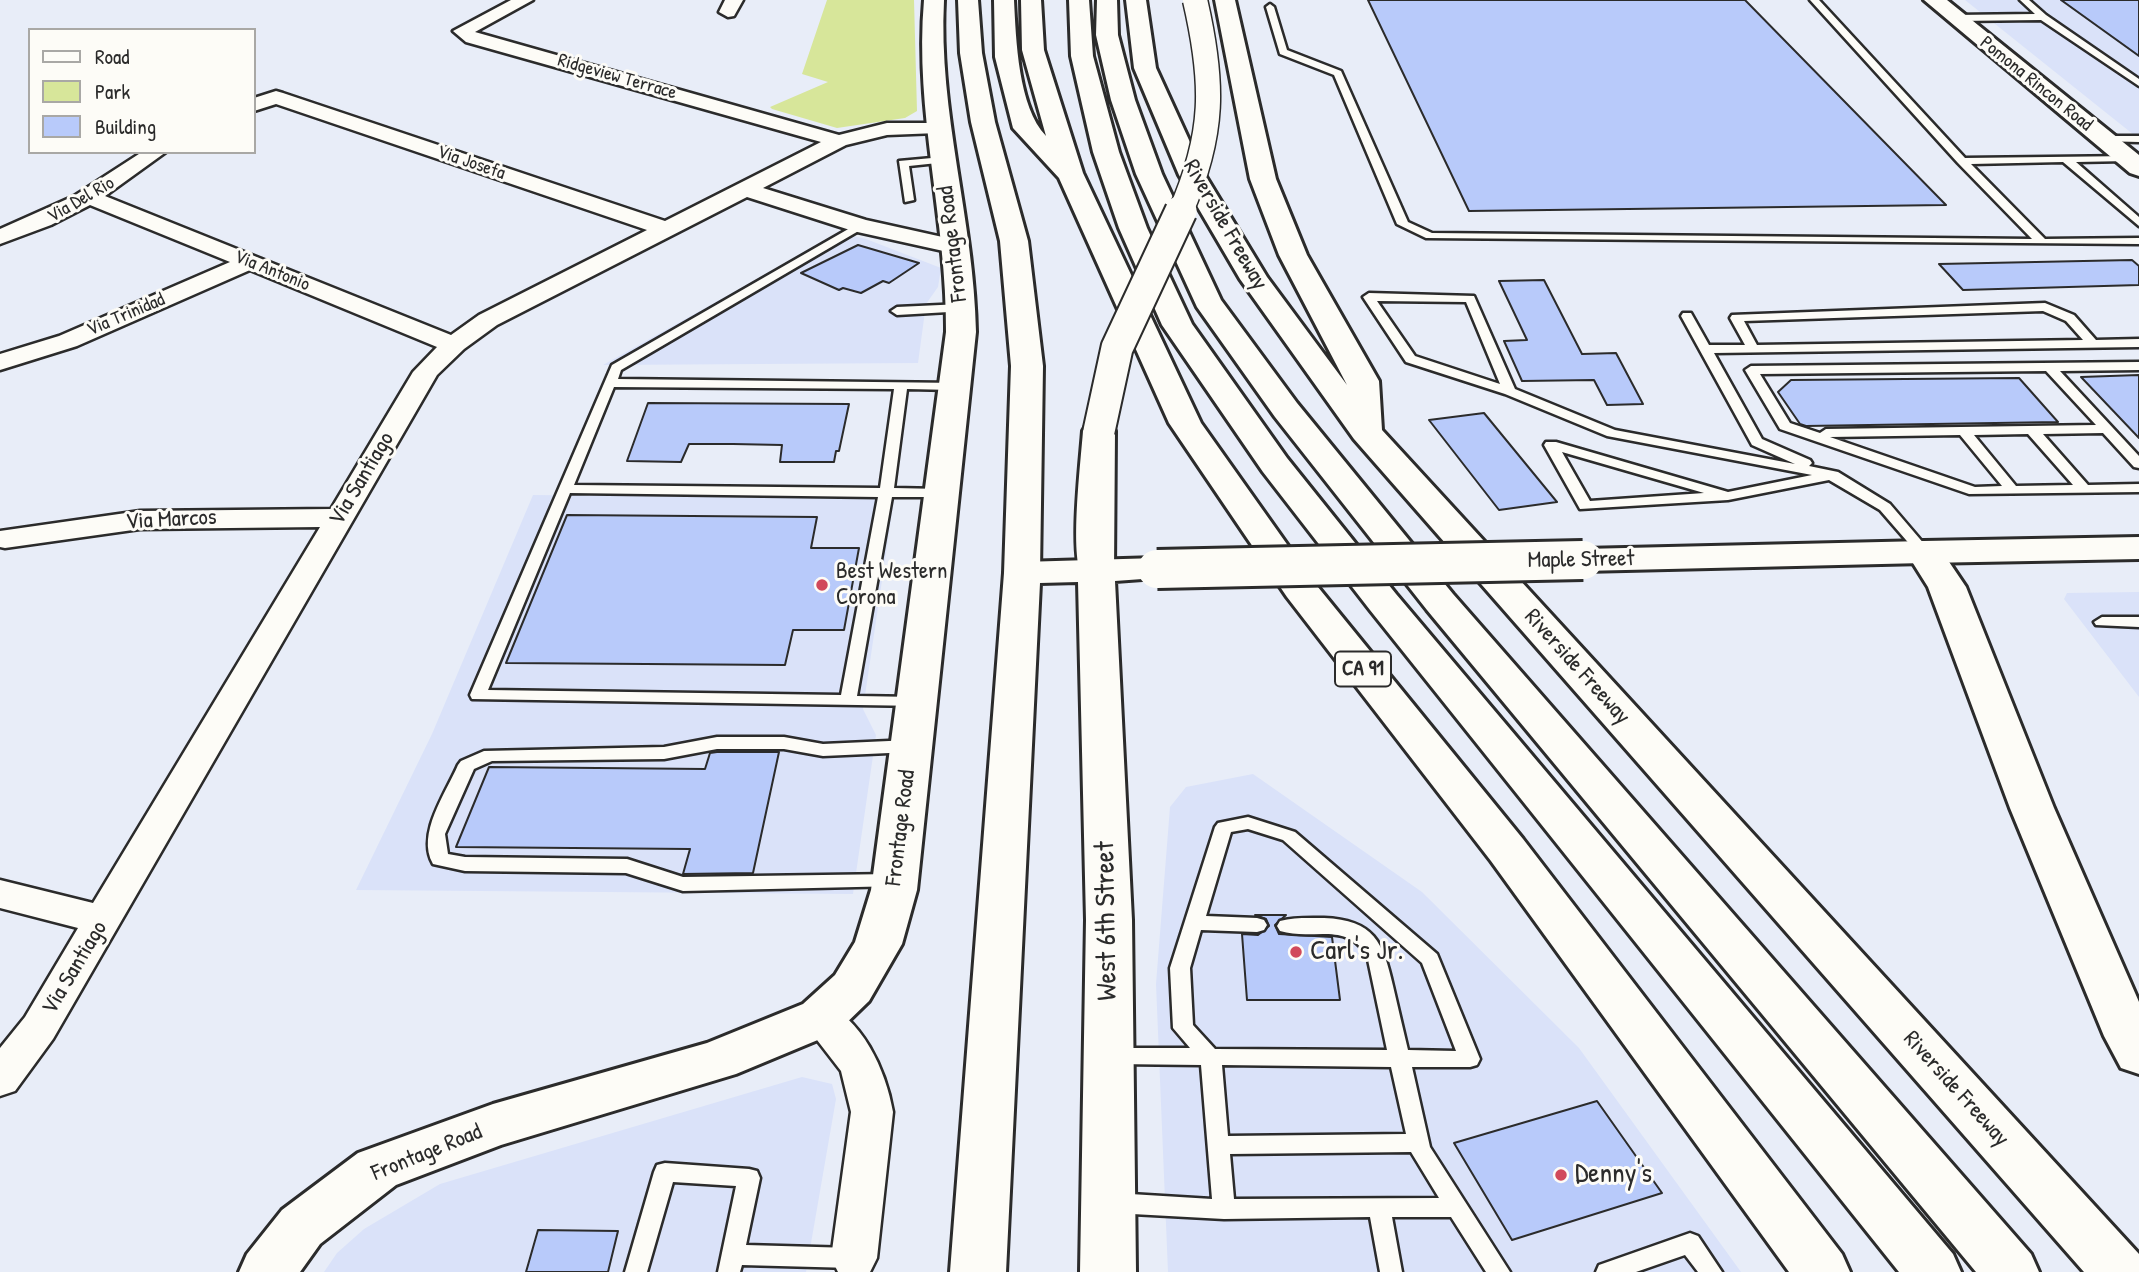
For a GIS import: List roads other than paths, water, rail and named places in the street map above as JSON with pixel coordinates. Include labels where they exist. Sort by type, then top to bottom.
[{"type":"main road","name":"Frontage Road","points":[[267,1272],[301,1227],[377,1169],[493,1126],[718,1060],[820,1018],[852,988],[878,944],[895,881],[962,308],[957,247],[938,127],[932,61],[933,0]]},
{"type":"main road","points":[[968,0],[971,53],[983,122],[1014,241],[1027,366],[1021,519],[1022,573],[978,1272]]},
{"type":"main road","points":[[1004,0],[1006,57],[1025,128],[1070,173]]},
{"type":"main road","name":"CA 91","points":[[1031,0],[1033,50],[1070,173],[1185,423],[1300,589],[1507,850],[1822,1272]]},
{"type":"main road","points":[[1079,0],[1082,56],[1106,152],[1133,228],[1177,325],[1275,465],[1374,591],[1933,1272]]},
{"type":"main road","points":[[1107,0],[1107,35],[1123,100],[1149,174],[1207,301],[1286,410],[1440,603],[2011,1272]]},
{"type":"main road","name":"Riverside Freeway","points":[[1136,0],[1145,68],[1192,175],[1254,279],[1366,432],[2119,1272]]},
{"type":"main road","name":"West 6th Street","points":[[1108,1272],[1109,920],[1095,516],[1099,431],[1105,393],[1118,347],[1191,187],[1202,151],[1210,107],[1210,79],[1195,0]]},
{"type":"main road","points":[[1225,0],[1263,179],[1293,255],[1363,381],[1366,432]]},
{"type":"main road","name":"Pomona Rincon Road","points":[[1934,0],[2104,139],[2135,155]]},
{"type":"main road","name":"Maple Street","points":[[1022,573],[2139,548]]},
{"type":"main road","points":[[1924,552],[1947,587],[2032,808],[2139,1054]]},
{"type":"street","name":"Ridgeview Terrace","points":[[524,0],[462,31],[472,38],[839,141]]},
{"type":"street","name":"Via Josefa","points":[[256,104],[276,97],[666,229]]},
{"type":"street","name":"Via Santiago","points":[[0,1079],[39,1028],[426,372],[452,344],[488,320],[839,141],[887,129],[938,127]]},
{"type":"street","name":"Via Del Rio","points":[[0,237],[58,216],[91,198],[153,154]]},
{"type":"street","points":[[745,189],[861,226],[957,247]]},
{"type":"street","name":"Via Antonio","points":[[91,198],[452,344]]},
{"type":"street","name":"Via Trinidad","points":[[0,362],[68,341],[250,262]]},
{"type":"street","name":"Via Marcos","points":[[5,539],[140,520],[211,517],[338,518]]},
{"type":"street","points":[[0,894],[104,920]]},
{"type":"street","points":[[820,1018],[854,1053],[870,1098],[872,1112],[854,1258]]},
{"type":"lane","points":[[1814,0],[1962,161],[2042,242]]},
{"type":"lane","points":[[2024,0],[2043,17],[2139,83]]},
{"type":"lane","points":[[1270,7],[1283,52],[1338,73],[1403,225],[1430,236],[2139,241]]},
{"type":"lane","points":[[1956,18],[2043,17]]},
{"type":"lane","points":[[900,149],[909,200]]},
{"type":"lane","points":[[1962,161],[2067,160],[2135,155]]},
{"type":"lane","points":[[903,163],[943,160]]},
{"type":"lane","points":[[2067,160],[2139,223]]},
{"type":"lane","points":[[861,226],[615,369],[478,695],[916,702]]},
{"type":"lane","points":[[1510,391],[1470,299],[1369,298],[1410,359],[1510,391],[1612,433],[1833,475]]},
{"type":"lane","points":[[1753,348],[1736,318],[2045,307],[2070,318],[2092,343]]},
{"type":"lane","points":[[897,311],[962,308]]},
{"type":"lane","points":[[1687,316],[1757,442],[1833,475],[1885,507],[1924,552]]},
{"type":"lane","points":[[1706,349],[2139,343]]},
{"type":"lane","points":[[2139,366],[1751,370],[1786,426],[1814,433],[1974,491],[2139,488]]},
{"type":"lane","points":[[2050,367],[2139,464]]},
{"type":"lane","points":[[609,383],[954,386]]},
{"type":"lane","points":[[848,701],[886,492],[901,386]]},
{"type":"lane","points":[[1814,433],[2106,429]]},
{"type":"lane","points":[[2032,430],[2084,489]]},
{"type":"lane","points":[[1964,431],[2012,490]]},
{"type":"lane","points":[[1728,496],[1551,445],[1585,506],[1728,496],[1833,475]]},
{"type":"lane","points":[[565,489],[941,492]]},
{"type":"lane","points":[[2102,622],[2139,622]]},
{"type":"lane","points":[[895,881],[683,884],[628,866],[465,864],[439,859],[436,834],[467,765],[490,755],[664,753],[717,743],[783,743],[823,750],[911,746]]},
{"type":"lane","points":[[1108,1056],[1212,1058],[1470,1059],[1430,960],[1289,836],[1248,824],[1224,827],[1180,968],[1183,1028],[1212,1058],[1224,1209]]},
{"type":"lane","points":[[1193,923],[1257,925]]},
{"type":"lane","points":[[1287,926],[1343,926],[1363,934],[1370,941],[1376,954],[1418,1143],[1499,1272]]},
{"type":"lane","points":[[1218,1145],[1418,1143]]},
{"type":"lane","points":[[636,1272],[665,1172],[749,1178],[731,1264],[854,1258]]},
{"type":"lane","points":[[1108,1203],[1224,1209],[1457,1207]]},
{"type":"lane","points":[[1379,1208],[1391,1272]]},
{"type":"lane","points":[[1607,1272],[1690,1243],[1711,1272]]},
{"type":"place","name":"Best Western Corona","points":[[822,585]]},
{"type":"place","name":"Carl's Jr.","points":[[1296,952]]},
{"type":"place","name":"Denny's","points":[[1561,1175]]}]
